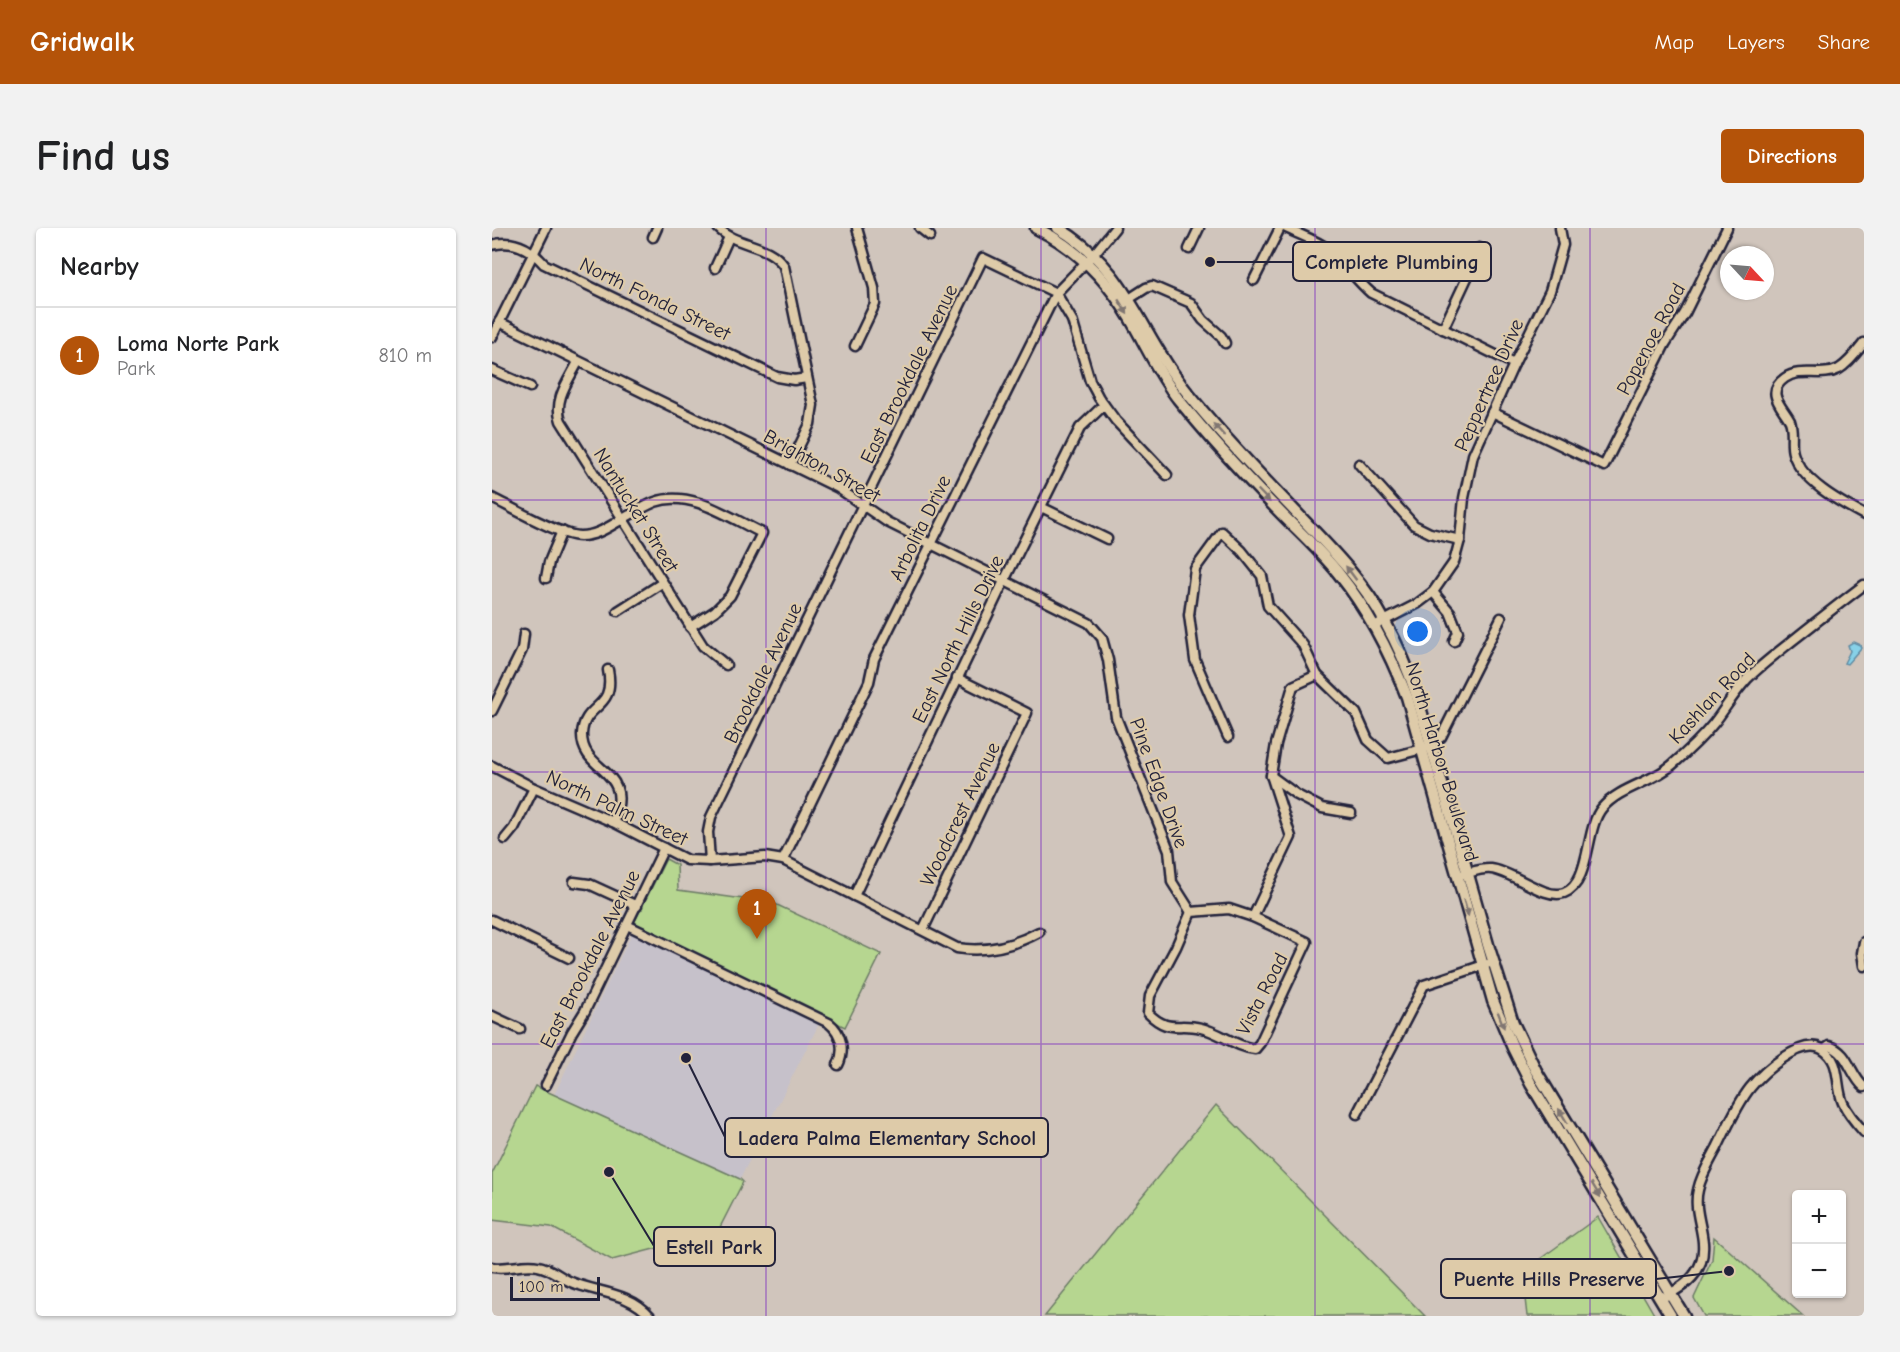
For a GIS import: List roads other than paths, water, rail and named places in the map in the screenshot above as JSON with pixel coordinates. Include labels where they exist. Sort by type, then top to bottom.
[{"type":"main road","name":"North Harbor Boulevard","points":[[1036,228],[1090,258],[1114,276],[1185,391],[1331,549],[1385,621],[1410,675],[1426,748],[1488,963],[1502,1024],[1521,1066],[1671,1316]]},
{"type":"main road","name":"North Harbor Boulevard","points":[[1058,228],[1072,236],[1090,258],[1118,299],[1160,374],[1177,397],[1257,489],[1333,566],[1361,604],[1392,660],[1426,748]]},
{"type":"main road","name":"North Harbor Boulevard","points":[[1488,963],[1536,1071],[1684,1316]]},
{"type":"street","points":[[492,337],[546,228]]},
{"type":"street","points":[[718,228],[729,237],[771,252],[784,266],[813,405],[810,424],[790,465]]},
{"type":"street","points":[[855,346],[875,304],[874,288],[857,228]]},
{"type":"street","points":[[920,228],[930,236]]},
{"type":"street","name":"Arbolita Drive","points":[[783,860],[869,682],[874,659],[1056,293],[1115,228]]},
{"type":"street","points":[[1189,249],[1199,228]]},
{"type":"street","points":[[1254,280],[1280,228]]},
{"type":"street","points":[[1286,228],[1327,249],[1341,260],[1357,281],[1371,293],[1514,364]]},
{"type":"street","name":"Peppertree Drive","points":[[1374,626],[1417,604],[1432,592],[1454,562],[1460,540],[1464,498],[1473,455],[1550,291],[1563,245],[1560,228]]},
{"type":"street","name":"Popenoe Road","points":[[1492,412],[1604,466],[1665,344],[1685,313],[1726,228]]},
{"type":"street","points":[[715,268],[729,237]]},
{"type":"street","name":"North Fonda Street","points":[[492,245],[502,242],[510,243],[534,252],[544,264],[777,377],[794,380],[807,378]]},
{"type":"street","points":[[1443,329],[1479,248]]},
{"type":"street","name":"East Brookdale Avenue","points":[[864,504],[983,258],[1056,293]]},
{"type":"street","points":[[1130,299],[1152,286],[1188,302],[1225,343]]},
{"type":"street","points":[[1056,293],[1072,320],[1090,381],[1104,405],[1167,475]]},
{"type":"street","name":"Brighton Street","points":[[499,322],[838,489],[864,504],[887,522],[1089,623],[1102,638],[1108,660]]},
{"type":"street","points":[[1864,343],[1848,362],[1836,370],[1797,373],[1784,379],[1778,386],[1776,397],[1779,406],[1790,421],[1792,450],[1801,470],[1815,483],[1864,515]]},
{"type":"street","name":"Nantucket Street","points":[[578,362],[557,404],[561,421],[690,627],[703,646],[726,665]]},
{"type":"street","points":[[492,370],[530,387]]},
{"type":"street","name":"East North Hills Drive","points":[[854,896],[957,678],[1080,428],[1104,405]]},
{"type":"street","points":[[1359,464],[1414,525],[1430,533],[1460,540]]},
{"type":"street","points":[[492,498],[576,536],[592,535],[603,531],[655,502],[680,499],[704,505],[762,533],[730,596],[715,611],[690,627]]},
{"type":"street","name":"Brookdale Avenue","points":[[710,861],[708,832],[711,817],[864,504]]},
{"type":"street","points":[[1041,507],[1107,539]]},
{"type":"street","points":[[546,578],[549,562],[561,531]]},
{"type":"street","points":[[1228,737],[1195,660],[1189,615],[1195,569],[1222,532],[1242,551],[1262,576],[1268,606],[1303,645],[1317,675],[1356,713],[1368,740],[1388,758],[1426,748],[1441,737],[1501,618]]},
{"type":"street","points":[[618,611],[662,583]]},
{"type":"street","name":"Kashlan Road","points":[[1463,874],[1490,869],[1500,871],[1551,893],[1560,894],[1569,890],[1581,873],[1593,824],[1604,806],[1622,793],[1670,767],[1712,726],[1733,695],[1752,675],[1864,585]]},
{"type":"street","points":[[1432,592],[1450,612],[1458,632],[1454,641]]},
{"type":"street","points":[[492,711],[522,650],[524,634]]},
{"type":"street","name":"Pine Edge Drive","points":[[1108,660],[1116,717],[1169,850],[1172,882],[1191,912]]},
{"type":"street","points":[[608,670],[610,681],[607,698],[591,712],[582,734],[587,753],[619,791],[620,802],[613,822]]},
{"type":"street","points":[[1253,917],[1291,837],[1271,776],[1276,744],[1293,686],[1317,675]]},
{"type":"street","name":"Woodcrest Avenue","points":[[923,930],[1027,713],[957,678]]},
{"type":"street","name":"North Palm Street","points":[[492,766],[534,788],[613,822],[687,860],[710,861],[765,857],[783,860],[957,948],[1000,948],[1040,932]]},
{"type":"street","points":[[1271,776],[1297,795],[1322,808],[1351,813]]},
{"type":"street","points":[[505,839],[514,828],[534,788]]},
{"type":"street","name":"East Brookdale Avenue","points":[[546,1085],[664,848]]},
{"type":"street","points":[[574,882],[589,884],[637,906]]},
{"type":"street","name":"Vista Road","points":[[1229,909],[1253,917],[1307,942],[1260,1043],[1255,1049],[1243,1048],[1212,1031],[1199,1027],[1173,1027],[1157,1022],[1148,1013],[1150,996],[1176,947],[1191,912],[1229,909]]},
{"type":"street","points":[[492,920],[569,958]]},
{"type":"street","points":[[627,925],[829,1023],[836,1028],[839,1035],[842,1057],[838,1065]]},
{"type":"street","points":[[1864,942],[1862,953],[1864,966]]},
{"type":"street","points":[[1357,1114],[1424,985],[1488,963]]},
{"type":"street","points":[[492,1016],[520,1029]]},
{"type":"street","points":[[1824,1050],[1828,1046],[1837,1050],[1847,1060],[1858,1081],[1864,1087]]},
{"type":"street","points":[[1661,1299],[1689,1282],[1701,1263],[1704,1238],[1696,1201],[1698,1189],[1739,1105],[1761,1077],[1791,1053],[1812,1047],[1824,1050],[1833,1061],[1837,1071],[1841,1100],[1864,1132]]},
{"type":"street","points":[[492,1268],[531,1264],[542,1266],[570,1282],[634,1302],[650,1316]]},
{"type":"water","points":[[1853,642],[1861,648],[1847,664],[1844,663],[1850,651],[1848,645]]},
{"type":"place","name":"Complete Plumbing","points":[[1210,262]]},
{"type":"place","name":"Loma Norte Park","points":[[757,939]]},
{"type":"place","name":"Ladera Palma Elementary School","points":[[686,1058]]},
{"type":"place","name":"Estell Park","points":[[609,1172]]},
{"type":"place","name":"Puente Hills Preserve","points":[[1729,1271]]}]
